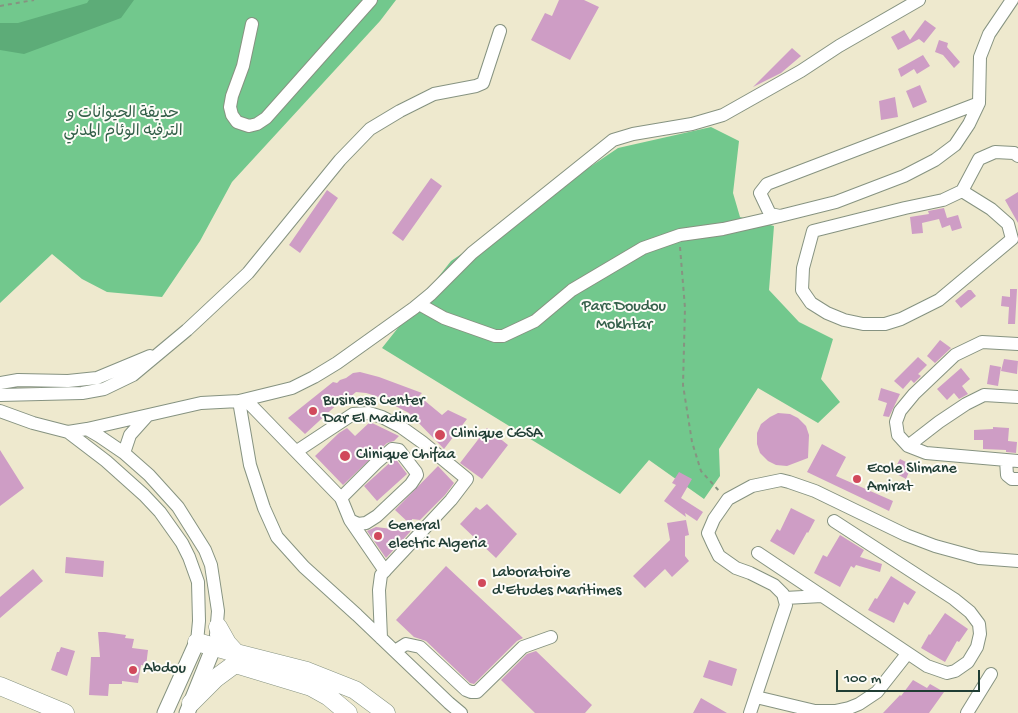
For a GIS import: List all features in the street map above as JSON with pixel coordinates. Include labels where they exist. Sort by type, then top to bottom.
[{"type":"highway","points":[[218,627],[235,658]]},
{"type":"highway","points":[[204,649],[235,658],[311,687],[329,697],[348,713]]},
{"type":"highway","points":[[189,708],[235,658]]},
{"type":"highway","points":[[235,658],[307,671],[344,685],[370,700],[386,713]]},
{"type":"highway","points":[[0,686],[65,713]]},
{"type":"main road","points":[[189,708],[204,649]]},
{"type":"main road","points":[[165,713],[204,649]]},
{"type":"street","points":[[252,24],[243,66],[230,106],[232,115],[237,122],[249,126],[257,124],[266,118],[371,0]]},
{"type":"street","points":[[68,432],[201,403],[243,400],[292,388],[314,377],[337,364],[419,304],[472,253],[614,140],[633,134],[704,121],[723,115],[787,80],[839,46],[919,0]]},
{"type":"street","points":[[419,304],[444,318],[495,336],[503,336],[535,321],[572,290],[643,248],[680,235],[723,229],[836,202],[904,176],[935,160],[954,145],[969,124],[979,103],[980,57],[989,34],[1012,0]]},
{"type":"street","points":[[0,395],[76,394],[104,389],[133,375],[188,330],[248,273],[340,160],[370,129],[429,96],[483,83],[500,31]]},
{"type":"street","points":[[780,216],[770,214],[760,193],[767,184],[979,103]]},
{"type":"street","points":[[962,191],[991,209],[1008,224],[1012,239],[939,300],[893,322],[863,324],[844,320],[827,313],[811,303],[802,290],[803,268],[813,231],[943,200],[962,191],[979,159],[995,152],[1014,153],[1018,156]]},
{"type":"street","points":[[1018,344],[982,342],[955,355],[914,394],[900,411],[896,422],[898,434],[908,446],[926,453],[1012,460],[1007,475],[1012,479],[1018,479]]},
{"type":"street","points":[[0,383],[18,380],[68,381],[96,378],[159,352]]},
{"type":"street","points":[[908,446],[939,422],[966,404],[984,395],[1018,397]]},
{"type":"street","points":[[243,400],[297,451],[341,498],[350,520],[385,571]]},
{"type":"street","points":[[243,400],[245,442],[250,464],[264,508],[277,537],[304,567],[461,713]]},
{"type":"street","points":[[0,411],[33,423],[68,432],[106,461],[160,512],[182,543],[198,582],[199,621],[204,649]]},
{"type":"street","points":[[297,451],[353,414],[369,413],[382,417],[401,427],[468,479],[385,571],[380,579],[381,638]]},
{"type":"street","points":[[124,453],[130,435],[147,416]]},
{"type":"street","points":[[87,429],[124,453],[149,475],[178,507],[205,550],[214,579],[218,627],[204,649]]},
{"type":"street","points":[[341,498],[392,449],[400,450],[416,472],[417,475],[411,484],[377,516],[362,524],[350,520]]},
{"type":"street","points":[[750,713],[786,605],[785,598],[774,585],[736,568],[719,556],[712,544],[708,533],[714,519],[728,499],[752,486],[781,480],[815,491],[906,535],[936,546],[979,558],[1018,561]]},
{"type":"street","points":[[758,553],[907,654],[939,672],[955,671],[968,662],[979,640],[979,624],[970,612],[834,521]]},
{"type":"street","points":[[785,598],[822,596]]},
{"type":"street","points":[[395,651],[406,644],[420,647],[466,690],[477,692],[523,647],[551,637]]},
{"type":"street","points":[[756,697],[814,712],[849,708],[877,692],[907,654]]},
{"type":"street","points":[[967,713],[991,674]]},
{"type":"path","points":[[0,6],[34,0]]},
{"type":"path","points":[[680,235],[684,308],[683,385],[692,442],[701,471],[712,485],[728,499]]},
{"type":"green space","name":"حديقة الحيوانات و الترفيه الوئام المدني","points":[[0,0],[396,0],[380,21],[232,182],[200,241],[162,297],[107,292],[82,279],[52,254],[0,303]]},
{"type":"green space","points":[[89,0],[134,0],[121,18],[24,54],[0,50],[0,23],[18,23],[87,3]]},
{"type":"green space","name":"Parc Doudou Mokhtar","points":[[711,127],[739,141],[733,193],[740,217],[774,226],[769,290],[799,322],[833,339],[821,379],[840,402],[818,423],[758,388],[719,449],[720,476],[704,499],[649,460],[620,494],[382,348],[451,261],[618,148]]},
{"type":"building","points":[[559,0],[584,0],[599,7],[570,60],[531,40],[545,13],[552,16]]},
{"type":"building","points":[[925,20],[936,28],[924,43],[919,39],[898,50],[891,37],[904,30],[910,40]]},
{"type":"building","points":[[939,40],[948,43],[947,47],[960,62],[954,68],[943,55],[935,52]]},
{"type":"building","points":[[792,48],[801,56],[781,73],[753,87]]},
{"type":"building","points":[[923,55],[930,66],[917,74],[914,69],[901,77],[898,69]]},
{"type":"building","points":[[920,85],[927,102],[913,108],[906,91]]},
{"type":"building","points":[[895,97],[898,117],[881,120],[879,101]]},
{"type":"building","points":[[431,178],[442,186],[403,241],[392,233]]},
{"type":"building","points":[[327,190],[338,198],[300,253],[289,245]]},
{"type":"building","points":[[1018,192],[1018,223],[1005,200]]},
{"type":"building","points":[[944,208],[947,218],[958,215],[962,228],[952,231],[950,225],[942,228],[939,219],[922,223],[923,233],[912,234],[910,217],[929,214],[928,211]]},
{"type":"building","points":[[1010,289],[1017,289],[1015,324],[1008,324],[1009,307],[1001,306],[1002,296],[1010,297]]},
{"type":"building","points":[[968,290],[971,290],[976,296],[961,308],[955,301]]},
{"type":"building","points":[[940,340],[951,348],[935,363],[927,356]]},
{"type":"building","points":[[918,357],[927,365],[918,374],[921,376],[914,383],[911,380],[903,389],[894,381]]},
{"type":"building","points":[[1004,359],[1018,361],[1017,374],[1001,371]]},
{"type":"building","points":[[990,365],[1001,367],[998,386],[987,384]]},
{"type":"building","points":[[961,368],[970,379],[962,386],[968,394],[959,399],[954,393],[947,400],[937,389]]},
{"type":"building","name":"Business Center Dar El Madina","points":[[360,372],[422,393],[419,396],[442,415],[448,410],[467,419],[444,449],[409,413],[366,393],[356,392],[350,397],[343,399],[305,434],[288,418],[333,382],[337,383],[353,373]]},
{"type":"building","points":[[881,388],[900,394],[889,417],[883,416],[887,403],[878,400]]},
{"type":"building","points":[[778,413],[790,414],[798,418],[806,426],[809,435],[808,458],[787,466],[776,465],[768,461],[760,453],[757,444],[757,433],[761,424]]},
{"type":"building","name":"Clinique Chifaa","points":[[370,422],[399,436],[394,441],[387,443],[343,485],[315,456],[339,433],[347,428],[355,436]]},
{"type":"building","points":[[993,427],[1009,428],[1008,441],[1017,442],[1016,453],[1006,452],[1006,450],[983,449],[983,440],[974,440],[974,430],[993,429]]},
{"type":"building","points":[[487,428],[508,445],[482,479],[460,463]]},
{"type":"building","points":[[822,444],[846,457],[836,476],[893,501],[889,511],[807,472]]},
{"type":"building","points":[[0,450],[24,488],[0,506]]},
{"type":"building","points":[[395,458],[407,474],[377,501],[364,486]]},
{"type":"building","points":[[900,459],[912,465],[906,479],[893,472]]},
{"type":"building","points":[[438,466],[454,483],[420,520],[412,519],[410,532],[386,558],[367,531],[376,527],[392,529],[393,523],[411,525],[395,510]]},
{"type":"building","points":[[679,472],[692,479],[681,498],[703,512],[697,521],[685,513],[686,517],[664,501],[676,485],[672,483]]},
{"type":"building","points":[[487,504],[517,534],[496,558],[460,524],[476,507],[480,510]]},
{"type":"building","points":[[791,508],[815,520],[794,555],[770,541],[777,529],[780,531]]},
{"type":"building","points":[[686,520],[689,535],[685,536],[685,556],[689,561],[672,577],[665,569],[645,588],[633,576],[670,540],[667,523]]},
{"type":"building","points":[[840,535],[864,550],[860,557],[882,564],[880,572],[856,565],[854,568],[851,566],[840,587],[814,573],[823,555],[827,557]]},
{"type":"building","points":[[66,557],[104,561],[103,577],[65,573]]},
{"type":"building","points":[[446,566],[523,638],[517,641],[474,684],[470,683],[426,641],[414,637],[396,620]]},
{"type":"building","points":[[33,569],[43,581],[0,618],[0,597]]},
{"type":"building","points":[[891,576],[916,592],[908,605],[904,602],[894,623],[868,610]]},
{"type":"building","points":[[945,613],[968,629],[959,642],[957,641],[945,662],[921,648]]},
{"type":"building","points":[[98,632],[126,635],[125,638],[134,639],[132,648],[148,650],[146,666],[141,665],[138,683],[122,681],[122,684],[109,684],[108,696],[89,695],[91,657],[100,657]]},
{"type":"building","points":[[61,647],[75,651],[67,676],[51,670],[57,652],[59,652]]},
{"type":"building","points":[[536,651],[592,705],[585,713],[535,713],[501,680],[527,654]]},
{"type":"building","points":[[709,660],[737,669],[732,686],[703,677]]},
{"type":"building","points":[[913,680],[927,688],[930,684],[944,692],[929,713],[883,713],[901,696]]},
{"type":"building","points":[[701,698],[727,713],[693,713]]},
{"type":"place","name":"Business Center Dar El Madina","points":[[313,411]]},
{"type":"place","name":"Clinique CGSA","points":[[440,435]]},
{"type":"place","name":"Clinique Chifaa","points":[[345,456]]},
{"type":"place","name":"Ecole Slimane Amirat","points":[[857,479]]},
{"type":"place","name":"General electric Algeria","points":[[378,536]]},
{"type":"place","name":"Laboratoire d'Etudes Maritimes","points":[[482,583]]},
{"type":"place","name":"Abdou","points":[[133,670]]}]
